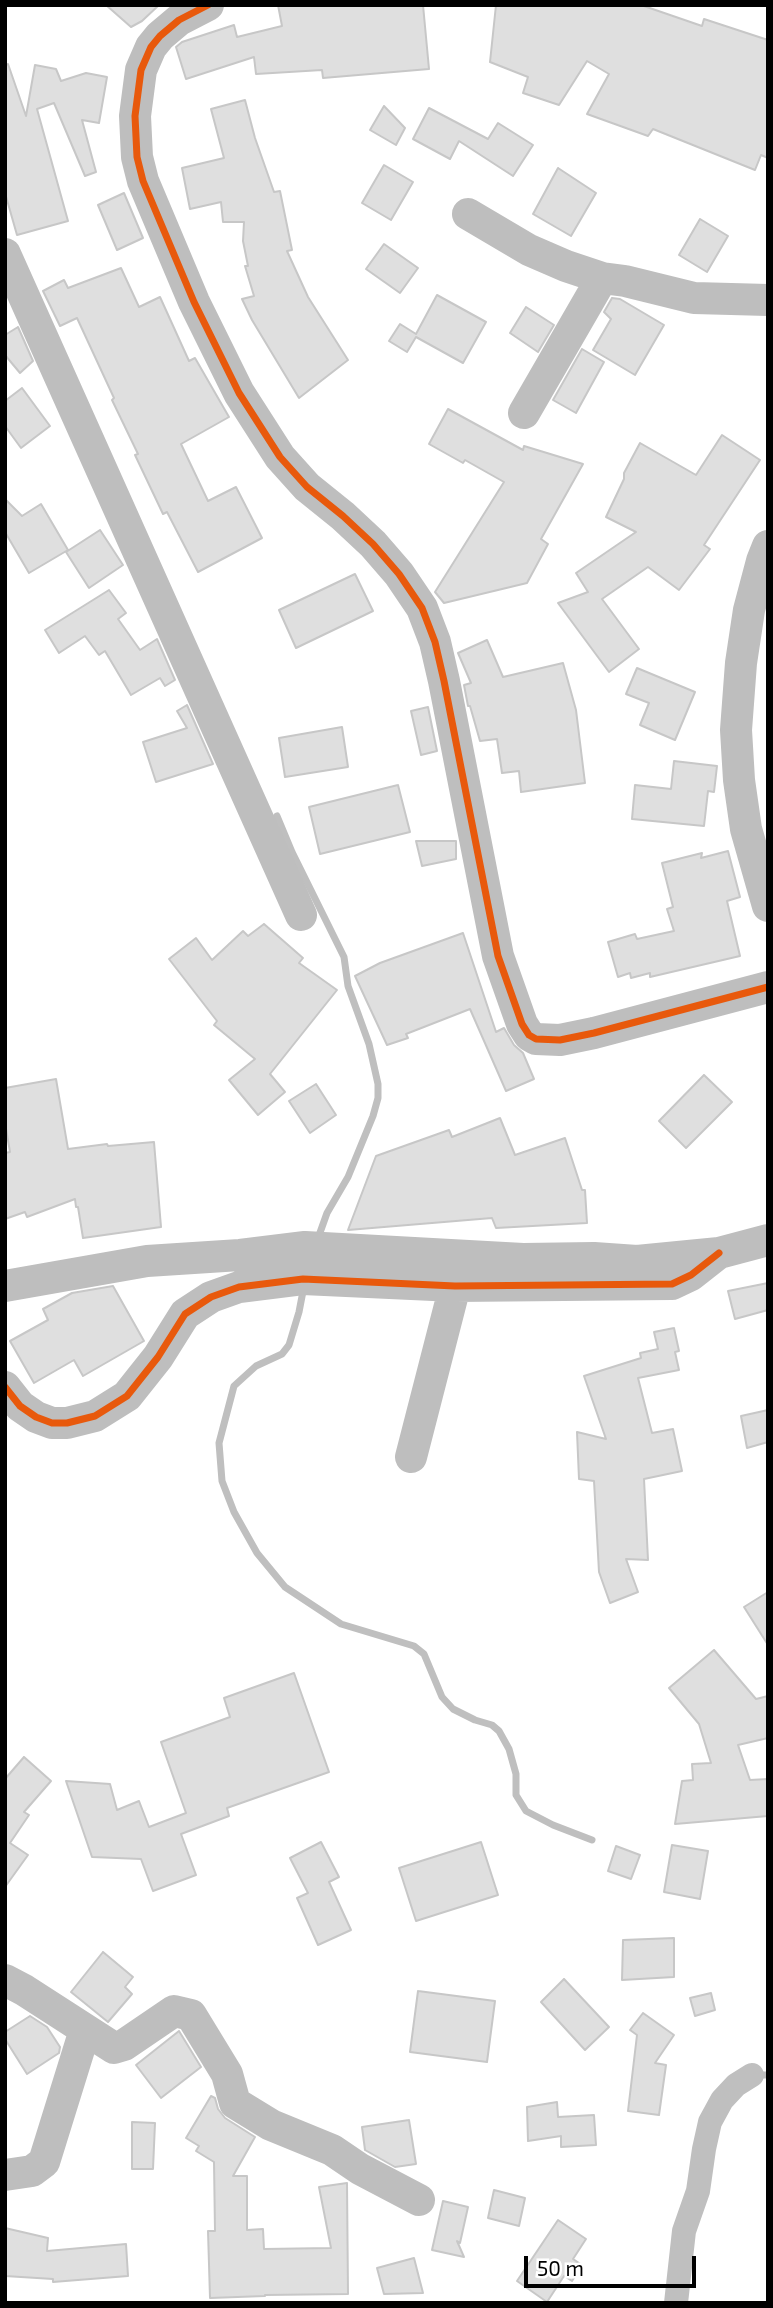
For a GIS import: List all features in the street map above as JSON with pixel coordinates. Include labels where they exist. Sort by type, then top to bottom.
[{"type":"street","points":[[208,5],[179,20],[160,36],[151,47],[141,70],[135,117],[137,157],[143,181],[194,302],[239,393],[280,457],[307,487],[373,544],[399,574],[422,608],[435,642],[444,681],[498,956],[522,1024],[529,1035],[536,1039],[560,1040],[768,987]]},
{"type":"street","points":[[468,214],[529,250],[602,278],[694,298],[768,300]]},
{"type":"street","points":[[5,254],[301,915]]},
{"type":"street","points":[[524,413],[602,278]]},
{"type":"street","points":[[768,545],[749,610],[741,663],[736,730],[746,829],[768,906]]},
{"type":"street","points":[[5,1286],[147,1261],[316,1247],[486,1257],[637,1261],[719,1252],[768,1240]]},
{"type":"street","points":[[5,1387],[20,1406],[36,1417],[52,1423],[67,1423],[95,1416],[127,1396],[158,1357],[186,1314],[211,1297],[239,1287],[314,1280],[455,1286],[672,1284],[691,1275],[719,1252]]},
{"type":"street","points":[[411,1457],[455,1286]]},
{"type":"street","points":[[5,1980],[114,2048],[124,2045],[174,2011],[191,2015],[227,2074],[235,2103],[271,2125],[332,2150],[360,2169],[419,2200]]},
{"type":"street","points":[[5,2175],[32,2171],[44,2162],[85,2030]]},
{"type":"building","points":[[106,5],[159,5],[131,27]]},
{"type":"building","points":[[278,5],[423,5],[429,69],[323,78],[322,70],[256,74],[254,57],[186,79],[176,47],[182,42],[234,25],[237,37],[282,26]]},
{"type":"building","points":[[496,5],[641,5],[702,26],[704,19],[768,40],[768,158],[761,155],[755,170],[653,129],[648,136],[587,114],[609,74],[587,61],[559,105],[523,93],[528,77],[490,62]]},
{"type":"building","points":[[8,64],[26,116],[35,65],[56,69],[61,81],[86,73],[107,77],[99,123],[82,120],[96,172],[85,176],[54,103],[37,109],[68,221],[17,235],[5,193],[5,65]]},
{"type":"building","points":[[245,100],[274,192],[280,191],[292,250],[287,251],[308,297],[348,360],[299,398],[242,299],[254,296],[245,266],[248,266],[243,241],[244,222],[223,222],[221,202],[190,209],[182,168],[224,158],[211,109]]},
{"type":"building","points":[[384,106],[405,128],[396,145],[370,130]]},
{"type":"building","points":[[429,108],[488,139],[498,123],[533,145],[513,176],[459,141],[450,159],[413,139]]},
{"type":"building","points":[[384,165],[413,182],[391,220],[362,203]]},
{"type":"building","points":[[558,168],[596,193],[571,236],[533,214]]},
{"type":"building","points":[[124,193],[143,238],[117,250],[98,205]]},
{"type":"building","points":[[700,219],[728,236],[707,272],[679,255]]},
{"type":"building","points":[[384,244],[418,268],[400,293],[366,269]]},
{"type":"building","points":[[121,268],[139,307],[160,297],[189,361],[195,358],[229,417],[181,444],[208,501],[236,487],[262,538],[198,572],[167,512],[163,514],[77,318],[60,326],[43,291],[64,280],[68,288]]},
{"type":"building","points":[[437,295],[486,322],[463,363],[416,337],[407,352],[389,341],[400,324],[416,334]]},
{"type":"building","points":[[612,298],[620,299],[664,325],[635,375],[593,350],[611,319],[604,312]]},
{"type":"building","points":[[526,307],[554,325],[538,352],[510,333]]},
{"type":"building","points":[[18,327],[33,361],[20,373],[5,355],[5,335]]},
{"type":"building","points":[[582,349],[604,362],[576,413],[553,400]]},
{"type":"building","points":[[22,388],[50,426],[21,448],[5,426],[5,401]]},
{"type":"building","points":[[448,409],[523,450],[524,446],[583,464],[541,539],[548,544],[527,583],[444,603],[435,592],[504,482],[429,444]]},
{"type":"building","points":[[722,435],[760,460],[704,545],[710,549],[679,590],[648,567],[602,599],[639,649],[609,672],[558,603],[588,592],[576,573],[636,532],[606,517],[640,443],[696,475]]},
{"type":"building","points":[[5,499],[22,516],[41,504],[68,550],[29,573],[5,532]]},
{"type":"building","points":[[100,530],[123,565],[89,588],[66,552]]},
{"type":"building","points":[[355,574],[373,611],[296,648],[279,610]]},
{"type":"building","points":[[109,590],[126,613],[118,619],[140,650],[157,639],[175,680],[165,686],[160,678],[131,695],[105,651],[99,655],[85,636],[59,653],[45,630]]},
{"type":"building","points":[[487,640],[503,677],[563,663],[576,710],[585,783],[521,792],[519,771],[502,773],[497,739],[480,741],[464,685],[471,683],[458,653]]},
{"type":"building","points":[[637,668],[695,692],[675,740],[640,725],[649,703],[626,694]]},
{"type":"building","points":[[187,705],[213,764],[156,782],[143,742],[187,728],[177,711]]},
{"type":"building","points":[[428,707],[437,751],[421,755],[411,711]]},
{"type":"building","points":[[342,727],[348,767],[285,777],[279,738]]},
{"type":"building","points":[[674,761],[717,766],[714,792],[708,791],[704,826],[632,819],[635,785],[671,789]]},
{"type":"building","points":[[398,785],[410,832],[320,854],[309,807]]},
{"type":"building","points":[[416,841],[456,841],[456,859],[422,866]]},
{"type":"building","points":[[728,851],[740,897],[727,901],[740,956],[650,977],[650,973],[631,978],[630,973],[618,977],[608,942],[635,934],[637,939],[674,931],[667,909],[673,907],[662,863],[702,853],[701,858]]},
{"type":"building","points":[[264,924],[303,958],[299,963],[337,990],[270,1074],[285,1092],[258,1115],[229,1080],[255,1059],[214,1025],[217,1021],[169,959],[196,938],[212,960],[243,931],[248,936]]},
{"type":"building","points":[[463,933],[496,1032],[504,1028],[514,1045],[523,1053],[534,1079],[506,1091],[470,1009],[406,1034],[408,1038],[387,1045],[355,976],[380,963]]},
{"type":"building","points":[[704,1075],[732,1102],[686,1148],[659,1121]]},
{"type":"building","points":[[56,1079],[68,1149],[154,1142],[161,1227],[83,1238],[75,1199],[27,1217],[25,1212],[5,1219],[5,1153],[10,1152],[5,1123],[5,1088]]},
{"type":"building","points":[[316,1084],[336,1115],[310,1133],[289,1101]]},
{"type":"building","points":[[500,1118],[515,1155],[565,1138],[582,1190],[585,1190],[587,1223],[496,1228],[492,1218],[348,1230],[376,1156],[449,1130],[452,1137]]},
{"type":"building","points":[[768,1283],[768,1310],[735,1319],[728,1291]]},
{"type":"building","points":[[113,1286],[144,1341],[83,1376],[74,1360],[34,1383],[10,1341],[48,1320],[43,1309],[72,1293]]},
{"type":"building","points":[[674,1328],[679,1351],[675,1352],[679,1370],[638,1378],[652,1433],[673,1429],[682,1471],[644,1479],[648,1560],[626,1559],[638,1592],[610,1603],[599,1572],[594,1481],[579,1479],[577,1432],[606,1439],[584,1376],[641,1358],[640,1353],[658,1349],[654,1332]]},
{"type":"building","points":[[768,1410],[768,1442],[747,1448],[741,1416]]},
{"type":"building","points":[[768,1592],[768,1645],[744,1607]]},
{"type":"building","points":[[714,1650],[756,1699],[768,1696],[768,1738],[738,1745],[750,1780],[768,1779],[768,1816],[675,1824],[682,1781],[693,1780],[692,1764],[711,1763],[699,1724],[669,1688]]},
{"type":"building","points":[[294,1673],[329,1772],[227,1808],[229,1816],[181,1834],[196,1875],[153,1891],[141,1859],[92,1857],[66,1781],[110,1784],[117,1810],[139,1801],[149,1827],[186,1813],[161,1742],[230,1717],[224,1698]]},
{"type":"building","points":[[24,1757],[51,1781],[24,1812],[29,1815],[10,1843],[28,1855],[5,1887],[5,1779]]},
{"type":"building","points":[[321,1842],[339,1877],[329,1882],[351,1930],[318,1945],[297,1898],[308,1893],[290,1858]]},
{"type":"building","points":[[481,1842],[498,1895],[416,1921],[399,1868]]},
{"type":"building","points":[[672,1845],[708,1851],[700,1899],[664,1892]]},
{"type":"building","points":[[616,1846],[640,1855],[631,1879],[608,1871]]},
{"type":"building","points":[[674,1938],[674,1977],[622,1980],[623,1940]]},
{"type":"building","points":[[103,1952],[133,1977],[125,1987],[132,1994],[108,2022],[71,1992]]},
{"type":"building","points":[[564,1979],[609,2027],[585,2050],[541,2002]]},
{"type":"building","points":[[418,1991],[495,2001],[487,2062],[410,2052]]},
{"type":"building","points":[[711,1993],[715,2010],[695,2016],[690,1998]]},
{"type":"building","points":[[643,2013],[674,2035],[655,2063],[666,2065],[659,2115],[628,2111],[637,2035],[630,2030]]},
{"type":"building","points":[[30,2016],[47,2027],[60,2047],[59,2053],[27,2074],[5,2039],[5,2032]]},
{"type":"building","points":[[179,2031],[201,2067],[161,2098],[136,2065]]},
{"type":"building","points":[[211,2096],[215,2098],[218,2109],[225,2118],[255,2137],[233,2176],[247,2176],[247,2230],[263,2229],[264,2249],[331,2248],[319,2187],[347,2183],[348,2294],[210,2298],[208,2231],[215,2231],[214,2162],[196,2151],[199,2146],[186,2138]]},
{"type":"building","points":[[557,2102],[558,2117],[594,2115],[596,2145],[561,2147],[561,2136],[528,2141],[527,2107]]},
{"type":"building","points":[[409,2120],[416,2164],[395,2167],[365,2150],[362,2127]]},
{"type":"building","points":[[132,2122],[155,2123],[153,2169],[132,2169]]},
{"type":"building","points":[[494,2190],[525,2198],[519,2226],[488,2218]]},
{"type":"building","points":[[443,2201],[468,2207],[460,2243],[457,2241],[464,2257],[432,2250]]},
{"type":"building","points":[[558,2220],[586,2239],[573,2259],[582,2265],[572,2281],[564,2276],[547,2302],[517,2281]]},
{"type":"building","points":[[5,2228],[48,2238],[47,2251],[126,2244],[128,2276],[53,2282],[53,2279],[5,2276]]},
{"type":"building","points":[[414,2258],[423,2293],[384,2294],[377,2268]]},
{"type":"waterway","points":[[277,816],[344,957],[348,986],[369,1044],[378,1084],[378,1098],[373,1116],[348,1177],[327,1213],[317,1241]]},
{"type":"waterway","points":[[304,1286],[289,1345],[282,1354],[256,1366],[234,1386],[219,1443],[222,1481],[234,1512],[257,1553],[285,1587],[341,1624],[414,1646],[424,1654],[442,1697],[453,1709],[492,1725],[499,1731],[509,1749],[516,1774],[516,1795],[526,1811],[592,1840]]},
{"type":"waterway","points":[[752,2075],[768,2075]]},
{"type":"waterway","points":[[676,2303],[684,2231],[698,2191],[710,2122],[722,2100],[736,2085],[752,2075]]},
{"type":"cycle path","points":[[208,5],[179,20],[160,36],[151,47],[141,70],[135,116],[137,157],[143,181],[194,302],[239,393],[280,457],[307,487],[373,544],[399,574],[422,608],[435,642],[444,681],[498,956],[522,1024],[529,1035],[536,1039],[560,1040],[768,987]]},
{"type":"cycle path","points":[[5,1387],[20,1406],[36,1417],[52,1423],[67,1423],[95,1416],[127,1396],[158,1357],[185,1314],[211,1297],[239,1287],[303,1279],[455,1286],[672,1284],[691,1275],[719,1253]]}]
